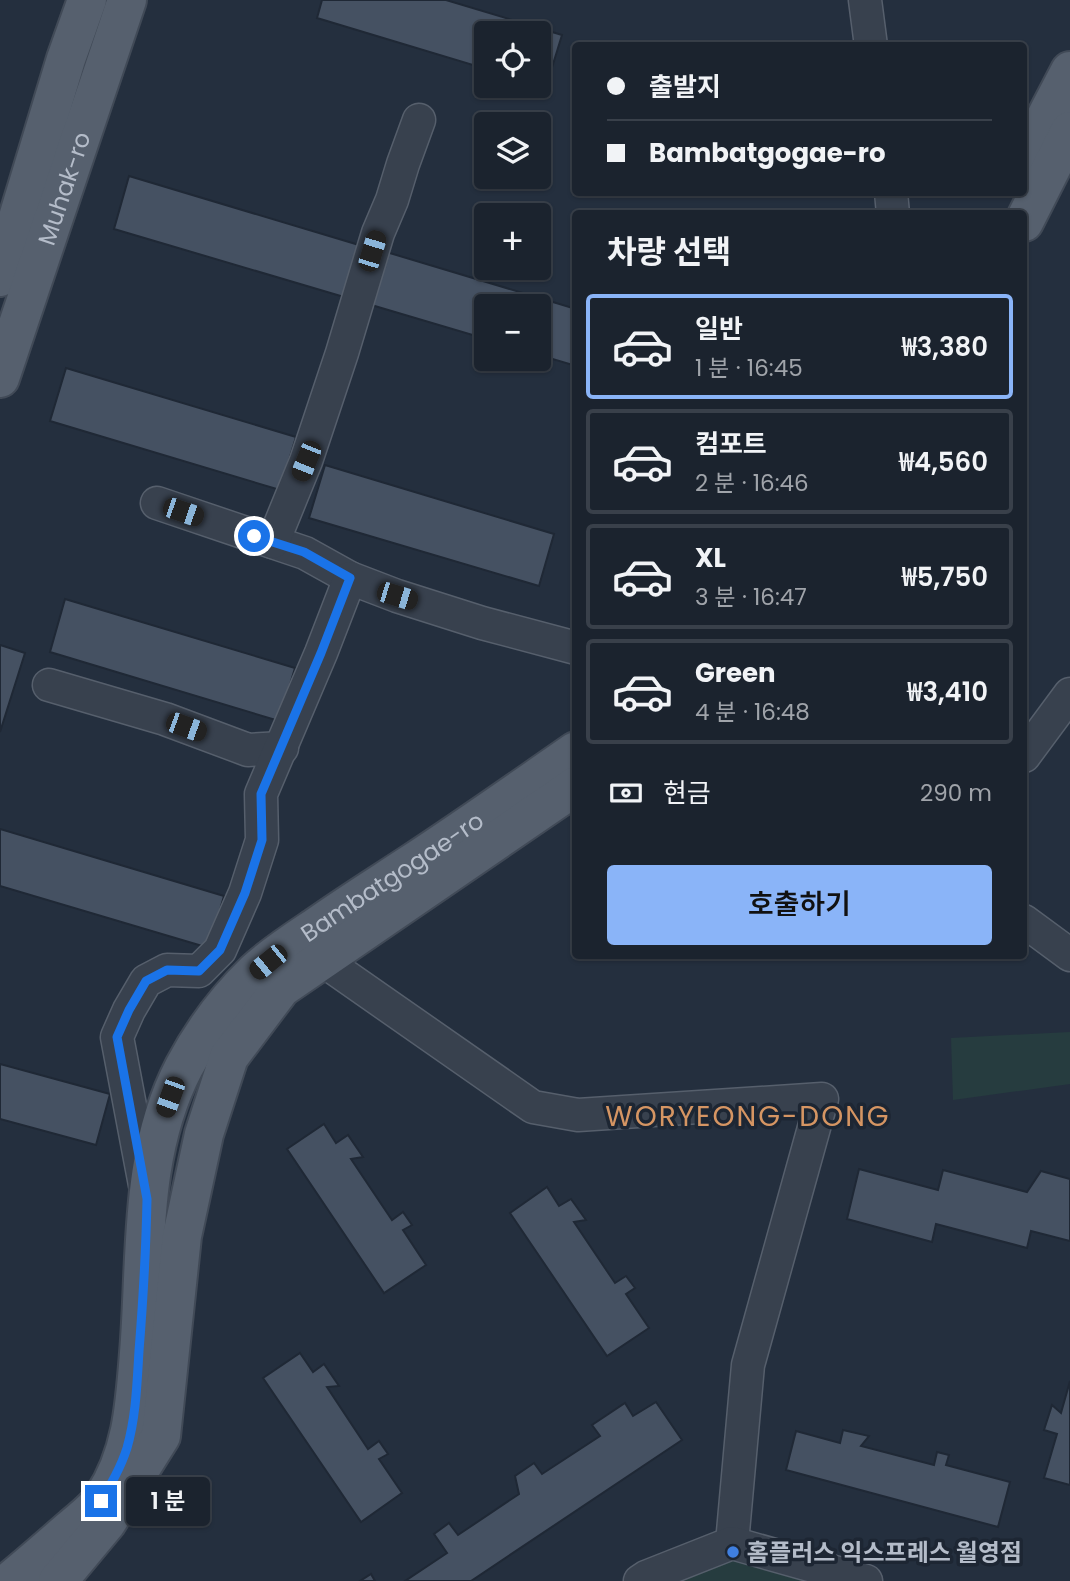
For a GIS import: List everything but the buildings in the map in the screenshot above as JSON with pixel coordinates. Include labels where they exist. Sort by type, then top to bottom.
[{"type":"main road","name":"Muhak-ro","points":[[0,277],[66,59],[87,0]]},
{"type":"main road","name":"Muhak-ro","points":[[0,378],[127,0]]},
{"type":"main road","points":[[1027,157],[1070,71]]},
{"type":"main road","points":[[1027,216],[1070,131]]},
{"type":"main road","name":"Bambatgogae-ro","points":[[10,1581],[94,1509],[119,1471],[130,1431],[137,1386],[147,1199],[153,1156],[170,1097],[183,1069],[220,1011],[256,971],[296,940],[572,754]]},
{"type":"main road","name":"Bambatgogae-ro","points":[[58,1581],[107,1522],[161,1436],[182,1236],[204,1134],[229,1056],[281,988],[572,789]]},
{"type":"street","points":[[865,0],[870,42]]},
{"type":"street","points":[[272,542],[306,461],[378,233],[419,120]]},
{"type":"street","points":[[157,503],[304,552],[350,578],[397,596],[482,623],[572,647]]},
{"type":"street","points":[[147,1199],[117,1037],[146,981],[167,970],[199,971],[220,950],[245,893],[262,840],[261,794],[350,578]]},
{"type":"street","points":[[49,685],[165,719],[248,750],[282,748]]},
{"type":"street","points":[[1027,752],[1070,694]]},
{"type":"street","points":[[1027,923],[1070,955]]},
{"type":"street","points":[[321,959],[533,1107],[578,1115],[822,1099],[748,1365],[732,1543]]},
{"type":"street","points":[[640,1581],[732,1543],[866,1581]]},
{"type":"green space","points":[[1070,1032],[1070,1084],[953,1100],[951,1038]]},
{"type":"green space","points":[[742,1556],[833,1581],[661,1581]]},
{"type":"place","name":"홈플러스 익스프레스 월영점","points":[[733,1552]]},
{"type":"district","name":"WORYEONG-DONG","points":[[748,1116]]},
{"type":"route","points":[[101,1501],[119,1471],[134,1414],[142,1326],[147,1199],[117,1037],[146,981],[167,970],[199,971],[220,950],[245,893],[262,840],[261,794],[350,578],[304,552],[254,536]]}]
